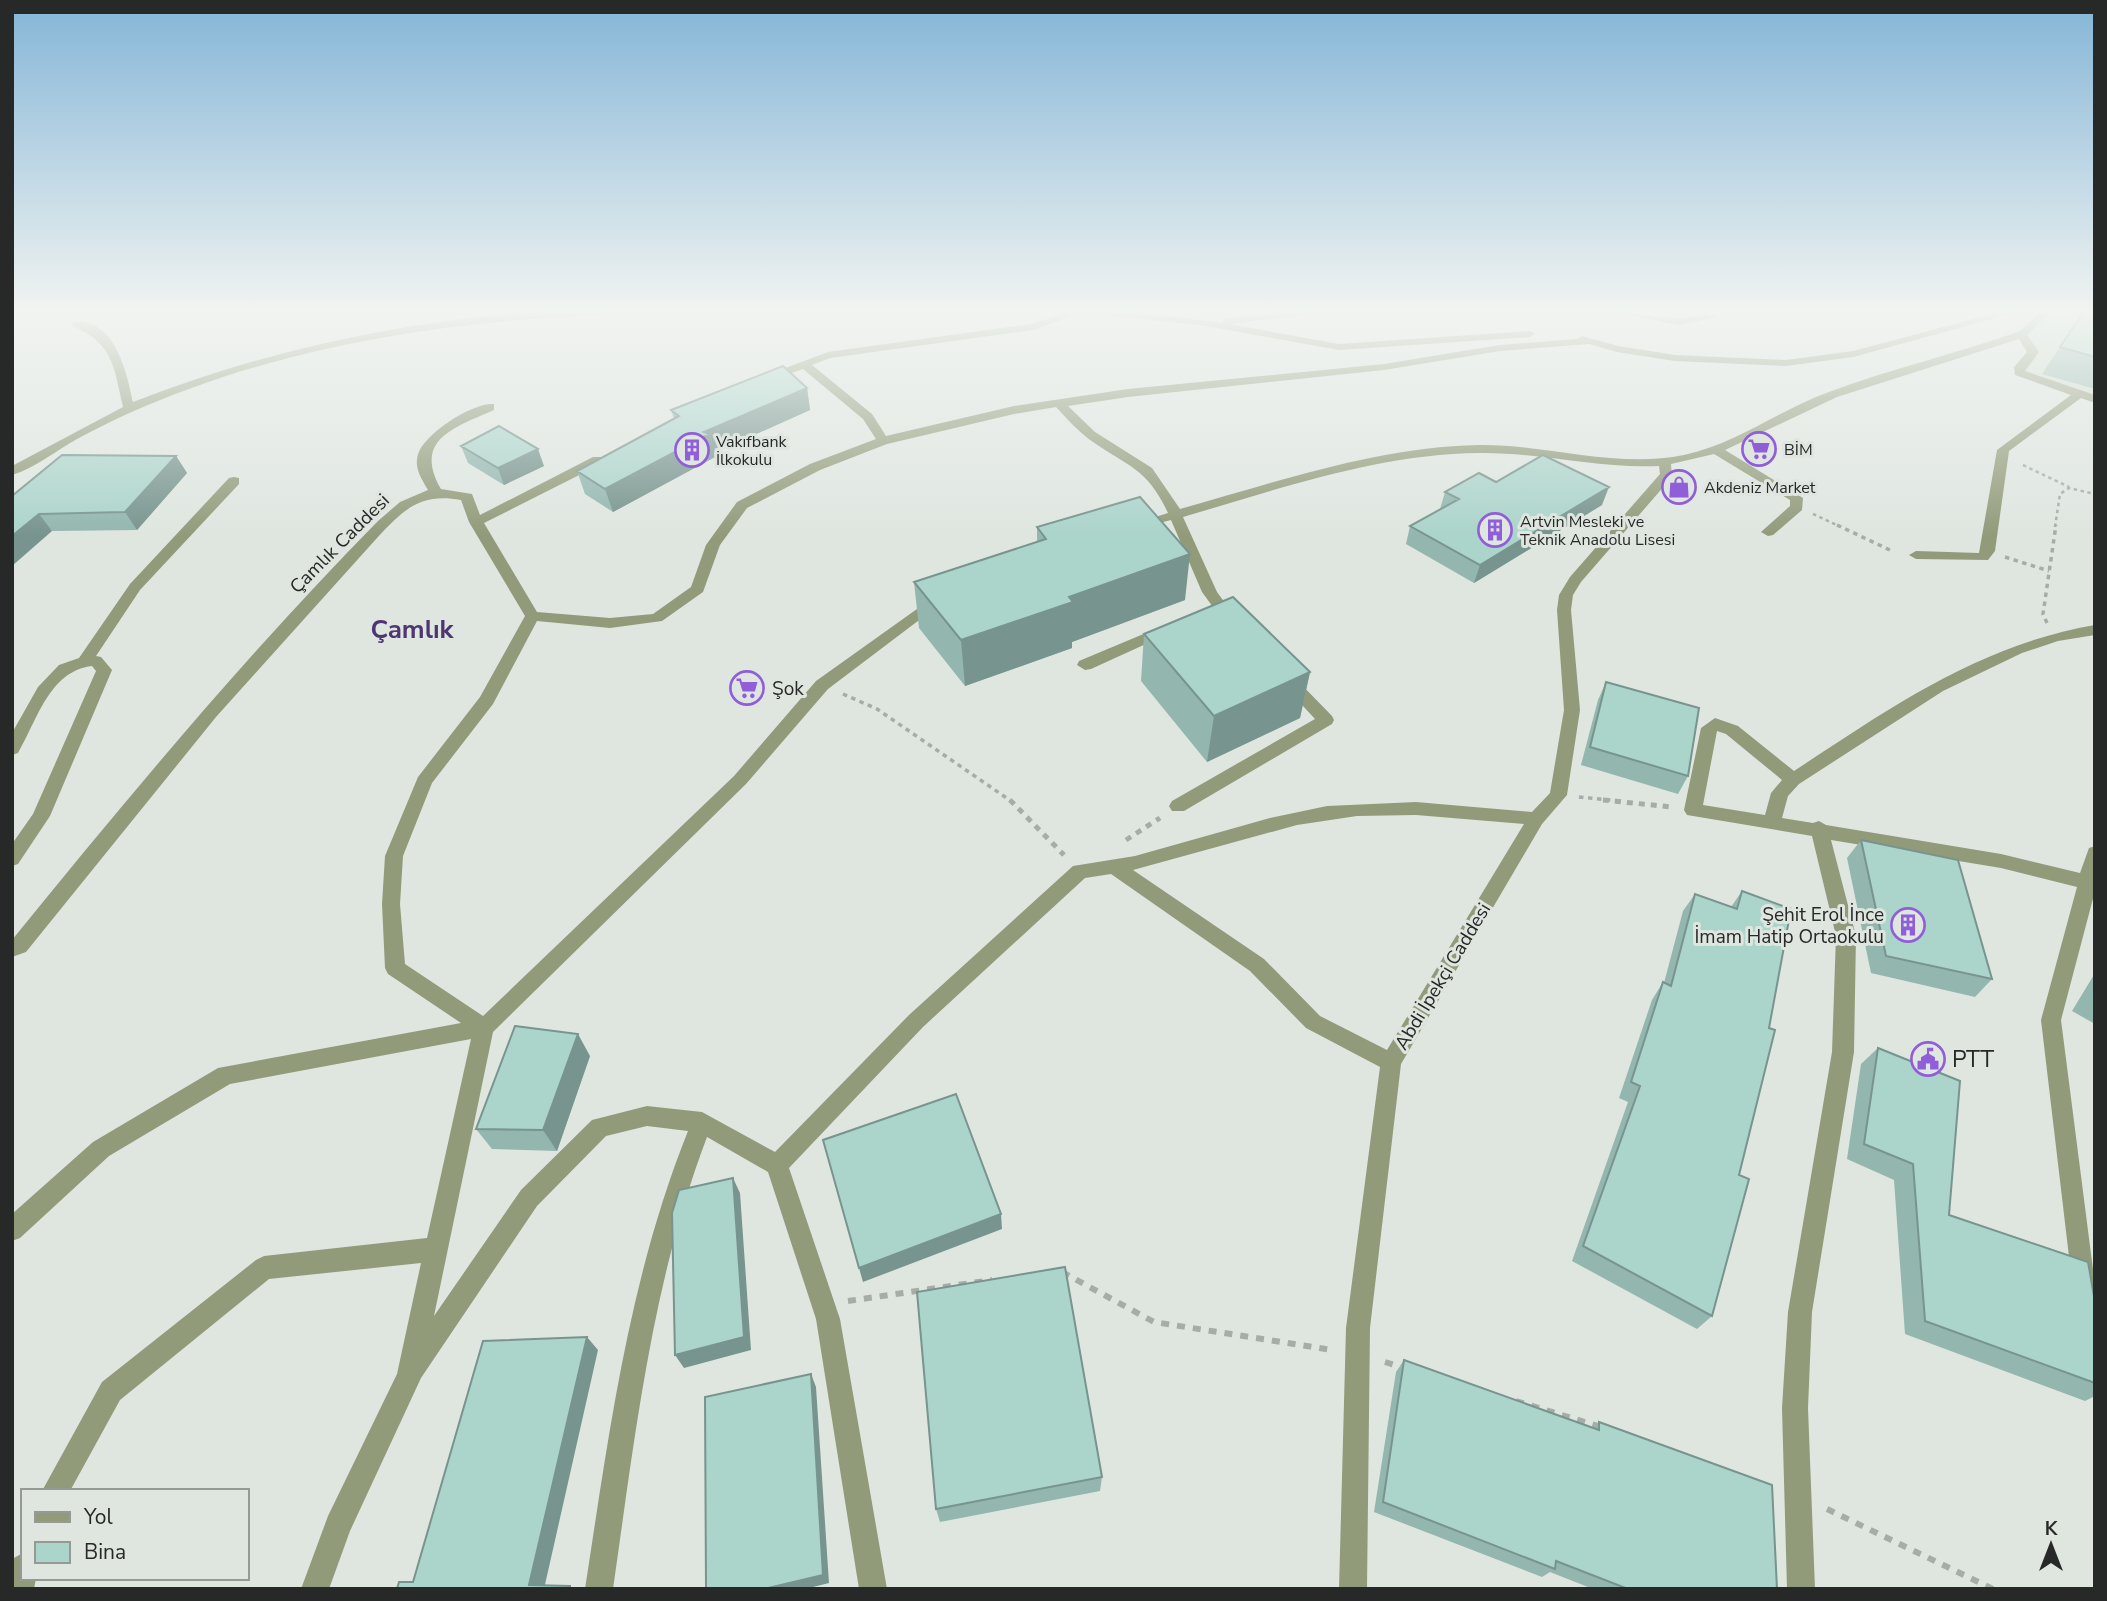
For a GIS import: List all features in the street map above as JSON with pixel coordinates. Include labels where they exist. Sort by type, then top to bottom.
[{"type":"street","points":[[123,387],[129,409]]},
{"type":"street","points":[[12,471],[129,409],[189,387]]},
{"type":"street","points":[[832,387],[868,416],[883,441]]},
{"type":"street","points":[[532,616],[610,624],[657,618],[698,589],[713,545],[742,505],[815,467],[883,441],[1014,410],[1206,387]]},
{"type":"street","points":[[1123,529],[1380,461],[1445,451],[1504,449],[1631,464],[1664,462],[1716,450],[1833,394],[1856,387]]},
{"type":"street","points":[[2059,387],[2095,399]]},
{"type":"street","points":[[1916,555],[1975,559],[1988,551],[2001,455],[2008,443],[2051,418],[2080,394]]},
{"type":"street","points":[[1059,403],[1102,443],[1141,462],[1177,515],[1211,610],[1244,635]]},
{"type":"street","points":[[490,407],[445,429],[432,442],[424,456],[424,469],[435,491],[467,497],[476,523],[532,616]]},
{"type":"street","points":[[1716,450],[1792,493],[1799,503],[1768,532]]},
{"type":"street","points":[[476,523],[610,454]]},
{"type":"street","points":[[1558,795],[1572,710],[1572,673],[1564,610],[1566,595],[1575,580],[1667,474],[1664,462]]},
{"type":"street","points":[[85,661],[135,587],[234,481]]},
{"type":"street","name":"Çamlık Caddesi","points":[[12,949],[19,946],[165,764],[303,608],[393,516],[414,498],[435,491]]},
{"type":"street","points":[[410,1376],[484,1028],[740,779],[822,685],[950,593]]},
{"type":"street","points":[[484,1028],[395,968],[391,904],[394,856],[424,781],[486,700],[532,616]]},
{"type":"street","points":[[1085,665],[1181,623]]},
{"type":"street","points":[[1772,821],[1780,793],[1793,780],[1930,691],[2056,634],[2095,630]]},
{"type":"street","points":[[12,749],[50,679],[71,663],[96,661],[104,670],[41,816],[12,859]]},
{"type":"street","points":[[1178,806],[1325,720],[1280,673]]},
{"type":"street","points":[[1793,780],[1732,730],[1715,724],[1709,728],[1693,810],[1819,828],[2001,860],[2090,883]]},
{"type":"street","name":"Abdi İpekçi Caddesi","points":[[1353,1589],[1358,1328],[1391,1062],[1536,819],[1558,795]]},
{"type":"street","points":[[777,1165],[916,1021],[1080,871],[1116,868],[1297,818],[1331,812],[1426,808],[1536,819]]},
{"type":"street","points":[[1801,1589],[1795,1493],[1795,1408],[1800,1312],[1843,1052],[1846,936],[1819,828]]},
{"type":"street","points":[[2086,1305],[2051,1020],[2090,883],[2095,853]]},
{"type":"street","points":[[1116,868],[1257,965],[1313,1022],[1391,1062]]},
{"type":"street","points":[[12,1230],[101,1149],[226,1075],[484,1028]]},
{"type":"street","points":[[315,1589],[338,1527],[410,1376],[529,1198],[600,1127],[647,1116],[702,1122],[777,1165],[823,1305],[873,1589]]},
{"type":"street","points":[[599,1589],[650,1275],[668,1208],[702,1122]]},
{"type":"street","points":[[56,1489],[111,1391],[264,1268],[437,1249]]},
{"type":"path","points":[[2001,455],[2069,488],[2095,494]]},
{"type":"path","points":[[2056,634],[2043,614],[2060,494],[2069,488]]},
{"type":"path","points":[[1797,507],[1883,548],[1916,555]]},
{"type":"path","points":[[1988,551],[2049,571]]},
{"type":"path","points":[[822,685],[877,709],[1007,797],[1080,871]]},
{"type":"path","points":[[1558,795],[1693,810]]},
{"type":"path","points":[[1058,1270],[1154,1322],[1358,1354],[1409,1369]]},
{"type":"path","points":[[823,1305],[1003,1278]]},
{"type":"path","points":[[1510,1399],[1613,1432]]},
{"type":"path","points":[[1795,1493],[1993,1589]]},
{"type":"shaded area","points":[[2056,387],[2095,387],[2095,399]]},
{"type":"building","points":[[730,387],[807,388],[704,432],[709,434],[605,489],[577,471],[679,416],[671,410]]},
{"type":"building","points":[[499,426],[538,449],[498,468],[461,446]]},
{"type":"building","points":[[62,455],[176,456],[125,512],[39,514],[12,536],[12,496]]},
{"type":"building","name":"Artvin Mesleki ve Teknik Anadolu Lisesi","points":[[1543,455],[1609,487],[1480,565],[1410,526],[1459,499],[1445,492],[1479,473],[1496,482]]},
{"type":"building","points":[[1140,497],[1190,554],[1069,597],[1073,602],[961,640],[914,582],[1046,539],[1037,527]]},
{"type":"building","points":[[1233,597],[1310,672],[1214,716],[1144,634]]},
{"type":"building","points":[[1606,682],[1699,708],[1688,776],[1590,747]]},
{"type":"building","name":"Şehit Erol İnce İmam Hatip Ortaokulu","points":[[1861,840],[1958,860],[1992,979],[1886,956]]},
{"type":"building","points":[[1742,891],[1791,909],[1769,1028],[1775,1030],[1739,1175],[1749,1179],[1712,1316],[1583,1246],[1640,1086],[1631,1082],[1663,982],[1671,986],[1695,894],[1737,909]]},
{"type":"building","points":[[515,1026],[578,1034],[543,1130],[476,1129]]},
{"type":"building","points":[[1878,1048],[1960,1081],[1949,1215],[2088,1262],[2095,1302],[2095,1383],[1925,1321],[1913,1164],[1864,1144]]},
{"type":"building","points":[[956,1094],[1001,1214],[859,1268],[823,1140]]},
{"type":"building","points":[[733,1178],[744,1337],[675,1355],[672,1213],[679,1190]]},
{"type":"building","points":[[1065,1267],[1102,1477],[936,1509],[917,1292]]},
{"type":"building","points":[[587,1337],[529,1585],[570,1586],[570,1589],[397,1589],[399,1582],[413,1582],[483,1341]]},
{"type":"building","points":[[1404,1360],[1599,1430],[1599,1422],[1772,1485],[1777,1589],[1628,1589],[1556,1561],[1555,1569],[1383,1502]]},
{"type":"building","points":[[811,1374],[823,1575],[764,1589],[706,1589],[705,1397]]},
{"type":"place","name":"BİM","points":[[1759,449]]},
{"type":"place","name":"Vakıfbank İlkokulu","points":[[692,450]]},
{"type":"place","name":"Akdeniz Market","points":[[1679,487]]},
{"type":"place","name":"Artvin Mesleki ve Teknik Anadolu Lisesi","points":[[1495,530]]},
{"type":"place","name":"Şok","points":[[747,688]]},
{"type":"place","name":"Şehit Erol İnce İmam Hatip Ortaokulu","points":[[1908,925]]},
{"type":"place","name":"PTT","points":[[1928,1059]]},
{"type":"district","name":"Çamlık","points":[[412,629]]}]
